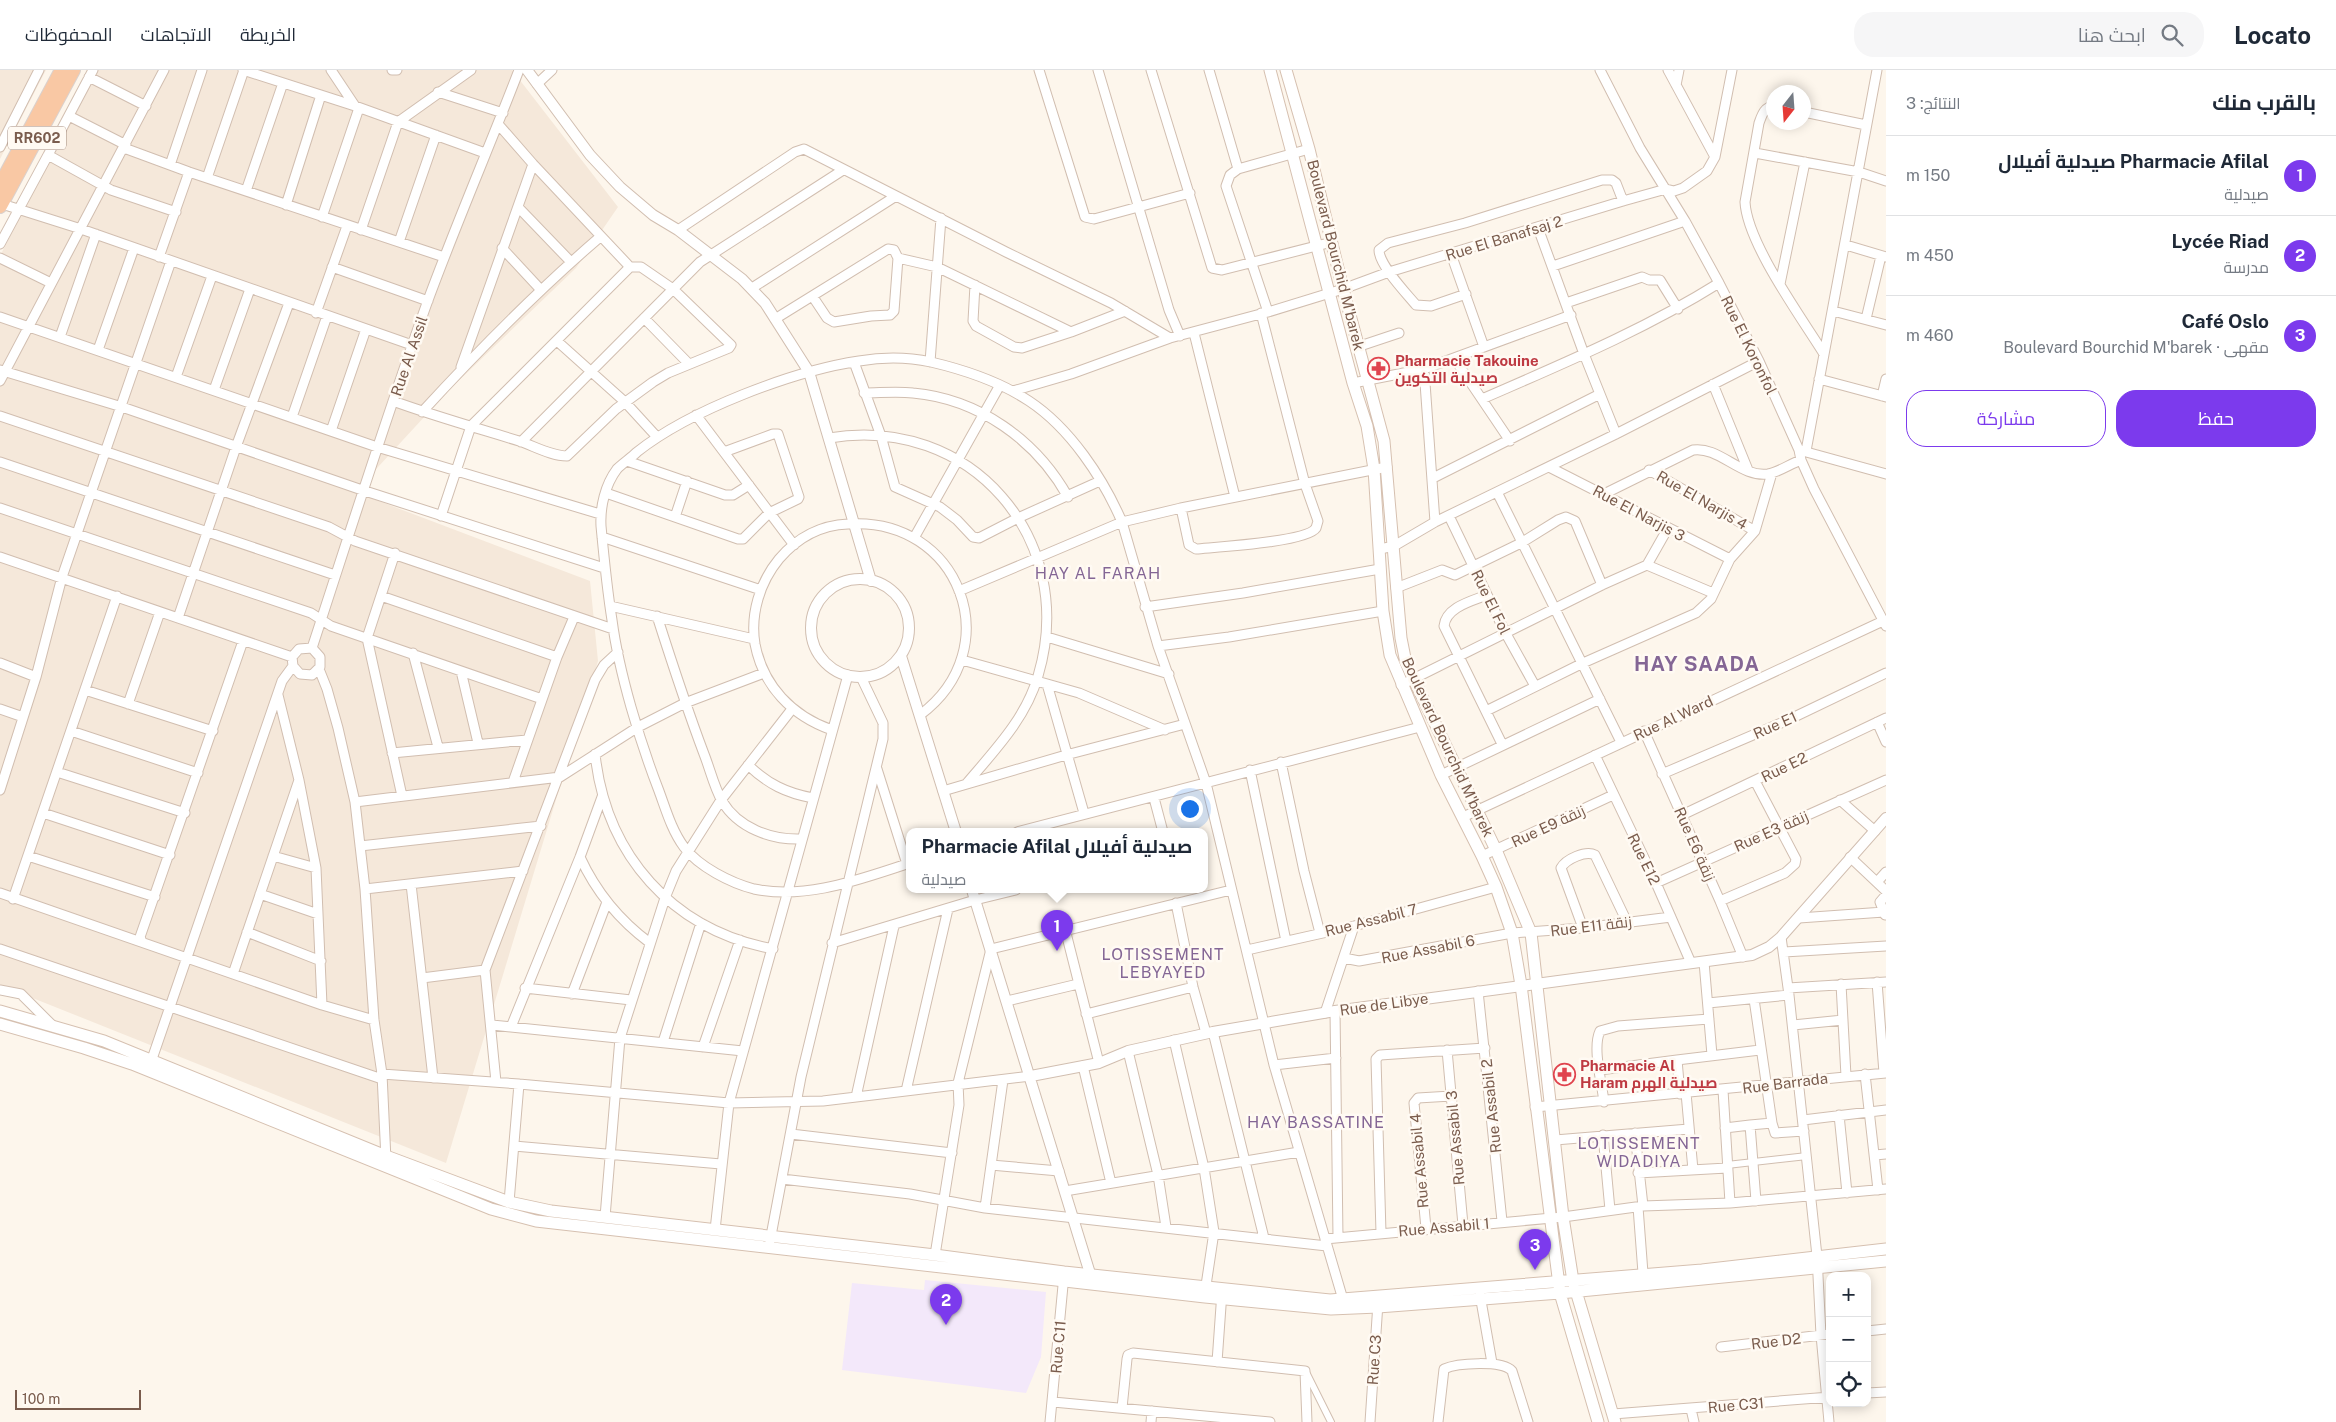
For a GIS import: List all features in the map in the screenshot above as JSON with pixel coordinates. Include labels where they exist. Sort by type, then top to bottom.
[{"type":"highway","name":"RR602","points":[[1,205],[3,188],[62,70]]},
{"type":"highway","name":"RR602","points":[[3,188],[73,70]]},
{"type":"main road","name":"Boulevard Bourchid M'barek","points":[[1270,70],[1294,152],[1329,292],[1367,426],[1374,469],[1383,611],[1388,647],[1401,685],[1441,775],[1496,887],[1512,934],[1521,985],[1559,1288],[1598,1422]]},
{"type":"main road","name":"Boulevard Bourchid M'barek","points":[[1286,70],[1309,149],[1343,289],[1360,346],[1384,441],[1400,638],[1406,663],[1496,850],[1531,933],[1563,1217],[1575,1286],[1614,1418]]},
{"type":"main road","points":[[0,1011],[52,1025],[152,1059],[490,1209],[521,1218],[769,1243],[1222,1294],[1345,1304],[1559,1288],[1817,1262],[1886,1249]]},
{"type":"main road","points":[[0,1024],[132,1064],[386,1162],[509,1202],[536,1208],[715,1230],[769,1243],[934,1255],[1064,1276]]},
{"type":"main road","points":[[1575,1286],[1643,1273],[1817,1262],[1886,1261]]},
{"type":"street","points":[[0,147],[39,70]]},
{"type":"street","points":[[0,381],[2,371],[29,327],[164,70]]},
{"type":"street","points":[[170,165],[202,70]]},
{"type":"street","points":[[207,178],[244,70],[357,107],[485,153]]},
{"type":"street","points":[[331,70],[357,107]]},
{"type":"street","points":[[392,70],[397,70]]},
{"type":"street","points":[[361,230],[398,122],[471,70]]},
{"type":"street","name":"Rue Al Assil","points":[[312,648],[362,490],[412,345],[444,257],[519,70]]},
{"type":"street","points":[[527,70],[590,156],[620,187],[653,215],[678,230],[752,288],[776,319],[809,372],[871,581]]},
{"type":"street","points":[[537,84],[552,70]]},
{"type":"street","points":[[1039,70],[1083,215],[1091,219],[1139,208],[1190,193]]},
{"type":"street","points":[[1098,70],[1169,310],[1180,336]]},
{"type":"street","points":[[1151,70],[1212,268],[1222,270],[1317,244],[1332,242]]},
{"type":"street","points":[[1209,70],[1238,169]]},
{"type":"street","name":"Rue El Koronfol","points":[[1600,70],[1640,148],[1685,221],[1719,283],[1759,361],[1802,454],[1814,489],[1885,624]]},
{"type":"street","points":[[1668,70],[1715,157]]},
{"type":"street","points":[[1676,85],[1679,70]]},
{"type":"street","points":[[1715,157],[1732,70]]},
{"type":"street","points":[[0,244],[91,73],[146,106]]},
{"type":"street","points":[[1486,711],[1583,663],[1696,613],[1711,599],[1730,559],[1755,531],[1772,473],[1802,454],[1846,245],[1866,125],[1877,73],[1886,78]]},
{"type":"street","points":[[246,191],[282,83]]},
{"type":"street","points":[[438,92],[502,113]]},
{"type":"street","points":[[286,205],[321,95]]},
{"type":"street","points":[[322,217],[357,107]]},
{"type":"street","points":[[1766,109],[1762,114],[1745,202],[1746,212],[1753,233],[1780,284],[1824,354]]},
{"type":"street","points":[[1811,113],[1866,125]]},
{"type":"street","points":[[69,116],[125,147],[170,165],[444,257]]},
{"type":"street","points":[[393,401],[560,456],[567,456],[625,402],[668,372],[729,348],[731,344],[674,289],[641,267],[630,267],[600,237],[498,124]]},
{"type":"street","points":[[0,126],[9,129]]},
{"type":"street","points":[[398,242],[436,135]]},
{"type":"street","points":[[1181,508],[1188,545],[1193,548],[1254,544],[1307,534],[1314,531],[1318,521],[1305,484],[1265,312],[1226,186],[1230,175],[1238,169],[1309,149]]},
{"type":"street","points":[[678,230],[798,150],[811,151],[844,170],[1125,311],[1170,338]]},
{"type":"street","points":[[1755,153],[1859,172],[1886,181]]},
{"type":"street","points":[[48,155],[111,190],[176,212]]},
{"type":"street","name":"Rue El Banafsaj 2","points":[[1013,391],[1071,374],[1170,338],[1194,333],[1343,289],[1389,272],[1623,201],[1666,189],[1674,191],[1683,188],[1707,171],[1715,157]]},
{"type":"street","points":[[1780,284],[1805,162]]},
{"type":"street","points":[[460,370],[533,164]]},
{"type":"street","points":[[521,442],[700,262],[844,170]]},
{"type":"street","points":[[159,257],[189,172]]},
{"type":"street","points":[[1466,294],[1431,306],[1416,305],[1389,272],[1379,252],[1381,248],[1388,243],[1465,222],[1602,180],[1612,180],[1616,184],[1623,201]]},
{"type":"street","points":[[752,288],[896,196]]},
{"type":"street","points":[[1,205],[96,234],[316,313],[412,345]]},
{"type":"street","points":[[518,207],[571,262]]},
{"type":"street","points":[[930,362],[941,218]]},
{"type":"street","points":[[1553,266],[1685,221]]},
{"type":"street","points":[[316,313],[347,226]]},
{"type":"street","points":[[1538,228],[1584,354],[1616,434]]},
{"type":"street","points":[[60,338],[96,234]]},
{"type":"street","points":[[422,412],[460,370],[541,290],[600,237]]},
{"type":"street","points":[[1846,245],[1884,256],[1866,319]]},
{"type":"street","points":[[98,350],[134,248]]},
{"type":"street","points":[[502,248],[541,290]]},
{"type":"street","points":[[776,319],[888,249],[894,250],[898,258],[894,311],[890,315],[834,322],[827,318],[813,297]]},
{"type":"street","points":[[1451,254],[1484,347]]},
{"type":"street","points":[[0,258],[51,283]]},
{"type":"street","points":[[898,258],[937,267],[1071,332]]},
{"type":"street","points":[[0,790],[36,677],[62,577],[171,261]]},
{"type":"street","points":[[332,267],[428,302]]},
{"type":"street","points":[[441,516],[471,426],[630,267]]},
{"type":"street","points":[[176,377],[212,276]]},
{"type":"street","points":[[1566,303],[1642,277],[1649,280],[1660,280],[1678,309]]},
{"type":"street","points":[[1482,399],[1584,354],[1678,309],[1719,283]]},
{"type":"street","points":[[975,285],[973,321],[976,326],[1014,347],[1027,347],[1125,311]]},
{"type":"street","points":[[214,390],[250,289]]},
{"type":"street","points":[[178,618],[236,447],[289,303]]},
{"type":"street","points":[[1833,311],[1886,325]]},
{"type":"street","points":[[1354,383],[1424,369],[1570,315]]},
{"type":"street","points":[[292,417],[326,316]]},
{"type":"street","points":[[0,317],[377,447],[600,514]]},
{"type":"street","points":[[644,318],[689,364]]},
{"type":"street","points":[[331,431],[366,329]]},
{"type":"street","points":[[1194,333],[1235,497]]},
{"type":"street","points":[[1360,346],[1399,333]]},
{"type":"street","points":[[557,341],[625,402],[657,437]]},
{"type":"street","points":[[906,865],[846,884],[808,890],[759,890],[736,883],[708,867],[689,852],[678,837],[650,768],[618,652],[604,568],[600,514],[606,493],[616,472],[657,437],[696,415],[809,372],[882,358],[930,362],[969,373],[1013,391],[1029,401],[1058,427],[1077,448],[1100,482],[1122,522],[1158,646],[1206,783],[1263,1024],[1298,1152],[1345,1304]]},
{"type":"street","points":[[1454,358],[1510,440]]},
{"type":"street","points":[[1380,549],[1394,546],[1436,522],[1616,434],[1759,361]]},
{"type":"street","points":[[854,362],[881,436],[895,487],[934,504],[951,515],[976,538],[1100,482]]},
{"type":"street","points":[[1424,369],[1436,522]]},
{"type":"street","points":[[2,371],[122,407],[362,490],[604,568]]},
{"type":"street","points":[[1819,379],[1884,397],[1886,379]]},
{"type":"street","points":[[1713,384],[1748,470]]},
{"type":"street","points":[[914,538],[1000,385]]},
{"type":"street","points":[[864,393],[898,392],[923,394],[956,402],[985,414],[1030,447],[1054,474],[1068,497]]},
{"type":"street","points":[[1432,478],[1600,394]]},
{"type":"street","points":[[696,415],[794,545]]},
{"type":"street","points":[[0,416],[335,530],[347,538],[613,629]]},
{"type":"street","points":[[606,493],[740,539],[746,538],[770,513],[798,498],[780,436],[773,434],[724,452]]},
{"type":"street","points":[[829,438],[860,434],[881,436],[914,442],[958,460],[997,491],[1018,518],[1037,557],[1046,596],[1047,637],[1036,682],[1018,720],[967,783]]},
{"type":"street","name":"Rue El Narjis 4","points":[[1604,494],[1649,470],[1693,450],[1700,449],[1760,474],[1772,473]]},
{"type":"street","points":[[1802,454],[1886,474]]},
{"type":"street","points":[[627,461],[730,496],[749,485]]},
{"type":"street","points":[[0,462],[335,576]]},
{"type":"street","points":[[960,591],[1122,522],[1181,508],[1387,467]]},
{"type":"street","name":"Rue El Narjis 3","points":[[1549,467],[1730,559]]},
{"type":"street","name":"Rue El Narjis 4","points":[[1649,470],[1755,531]]},
{"type":"street","points":[[675,517],[687,482]]},
{"type":"street","points":[[1497,492],[1621,742]]},
{"type":"street","points":[[0,508],[311,613],[332,626],[542,699]]},
{"type":"street","name":"Rue El Fol","points":[[1449,516],[1505,632],[1535,686]]},
{"type":"street","points":[[1396,588],[1438,570],[1446,570],[1455,575],[1521,543],[1566,517],[1572,519],[1577,525],[1602,585]]},
{"type":"street","points":[[832,730],[811,721],[792,708],[776,692],[764,672],[754,639],[756,609],[761,590],[772,568],[794,545],[825,528],[853,523],[888,527],[914,538],[938,557],[960,591],[967,631],[962,660],[946,692],[920,716]]},
{"type":"street","points":[[1401,685],[1505,632],[1648,565],[1668,528]]},
{"type":"street","points":[[602,537],[761,590]]},
{"type":"street","points":[[395,553],[366,638],[402,796]]},
{"type":"street","points":[[0,557],[243,641],[292,662],[296,672],[305,676],[314,674],[319,669]]},
{"type":"street","points":[[1648,565],[1713,593]]},
{"type":"street","points":[[1146,607],[1243,593],[1380,569]]},
{"type":"street","points":[[854,580],[871,581],[893,592],[906,612],[909,632],[901,656],[881,672],[861,677],[848,675],[833,668],[818,652],[812,630],[814,614],[821,599],[838,585],[854,580]]},
{"type":"street","points":[[1487,595],[1460,606],[1445,620],[1446,631],[1502,744]]},
{"type":"street","points":[[13,899],[117,596]]},
{"type":"street","points":[[381,596],[557,657]]},
{"type":"street","points":[[610,606],[754,639]]},
{"type":"street","points":[[1158,646],[1229,637],[1383,611]]},
{"type":"street","points":[[128,704],[160,612]]},
{"type":"street","points":[[513,782],[557,657],[574,616]]},
{"type":"street","points":[[657,616],[685,703],[721,800],[740,820],[755,830],[780,838],[801,839]]},
{"type":"street","name":"Rue Al Ward","points":[[1463,817],[1644,731],[1885,624]]},
{"type":"street","points":[[1047,637],[1169,674]]},
{"type":"street","points":[[142,942],[140,937],[185,813],[243,641]]},
{"type":"street","points":[[152,1059],[284,676],[301,647],[312,648],[320,657],[319,669],[334,712],[355,802],[365,889],[374,1020],[382,1077],[386,1162]]},
{"type":"street","points":[[496,1082],[492,1025],[485,970],[560,777],[595,680],[604,666],[618,652]]},
{"type":"street","points":[[413,653],[438,747]]},
{"type":"street","points":[[901,656],[955,828]]},
{"type":"street","points":[[962,660],[1092,697],[1165,730]]},
{"type":"street","points":[[0,663],[36,677]]},
{"type":"street","points":[[461,671],[478,743]]},
{"type":"street","points":[[355,802],[560,777],[638,727],[685,703],[764,672]]},
{"type":"street","name":"Rue E1","points":[[1662,774],[1788,720],[1886,673]]},
{"type":"street","points":[[715,1230],[729,1103],[848,675]]},
{"type":"street","points":[[769,1243],[796,1103],[832,943],[883,739],[883,723],[861,677]]},
{"type":"street","points":[[1047,684],[1084,814]]},
{"type":"street","points":[[85,690],[213,731]]},
{"type":"street","points":[[278,695],[299,780],[316,868],[322,961],[322,1005]]},
{"type":"street","points":[[1441,775],[1502,744],[1600,699]]},
{"type":"street","points":[[605,1217],[620,1038],[665,898],[676,871],[721,800],[792,708]]},
{"type":"street","points":[[0,709],[23,717]]},
{"type":"street","points":[[1882,720],[1886,742]]},
{"type":"street","name":"Rue E2","points":[[1682,815],[1882,720]]},
{"type":"street","points":[[943,791],[1066,754],[1185,724]]},
{"type":"street","points":[[1032,828],[1154,798],[1250,770],[1420,727]]},
{"type":"street","points":[[71,731],[198,773]]},
{"type":"street","name":"Rue E6 زنقة","points":[[1644,731],[1743,957]]},
{"type":"street","points":[[392,753],[478,743],[527,740]]},
{"type":"street","points":[[595,754],[602,797],[616,832],[630,856],[665,898],[701,923],[740,940],[773,948]]},
{"type":"street","points":[[0,755],[10,758]]},
{"type":"street","name":"Rue E12","points":[[1595,755],[1656,883],[1691,963]]},
{"type":"street","points":[[1282,762],[1304,871],[1320,932]]},
{"type":"street","points":[[748,765],[777,788],[794,795],[813,798]]},
{"type":"street","points":[[877,768],[906,858]]},
{"type":"street","points":[[1250,770],[1286,941]]},
{"type":"street","points":[[57,772],[185,813]]},
{"type":"street","points":[[233,974],[299,780]]},
{"type":"street","name":"Rue E3 زنقة","points":[[1656,883],[1702,860],[1886,780]]},
{"type":"street","points":[[1720,901],[1785,873],[1795,864],[1796,859],[1755,781]]},
{"type":"street","name":"Rue E9 زنقة","points":[[1482,856],[1614,796]]},
{"type":"street","points":[[511,1027],[525,988],[580,858],[602,797]]},
{"type":"street","points":[[1154,798],[1162,828]]},
{"type":"street","points":[[1840,800],[1874,831]]},
{"type":"street","points":[[43,814],[170,855]]},
{"type":"street","name":"Rue de Libye","points":[[1031,1076],[1099,1063],[1128,1051],[1209,1032],[1336,1010],[1743,957],[1769,947],[1781,937],[1886,818]]},
{"type":"street","points":[[360,846],[541,826]]},
{"type":"street","points":[[1584,928],[1561,868],[1565,863],[1590,853],[1598,861],[1627,922]]},
{"type":"street","points":[[28,856],[155,897]]},
{"type":"street","points":[[273,856],[316,868]]},
{"type":"street","points":[[1850,857],[1886,890]]},
{"type":"street","points":[[580,858],[607,902],[627,924],[650,944]]},
{"type":"street","points":[[365,889],[523,872]]},
{"type":"street","points":[[1877,882],[1886,872]]},
{"type":"street","points":[[411,884],[433,1078]]},
{"type":"street","name":"Rue Assabil 7","points":[[1247,950],[1320,932],[1354,926],[1496,887]]},
{"type":"street","points":[[991,948],[1231,890]]},
{"type":"street","points":[[0,893],[322,1005],[374,1020]]},
{"type":"street","points":[[832,943],[948,909],[974,895],[991,893]]},
{"type":"street","points":[[260,894],[318,914]]},
{"type":"street","points":[[974,895],[1092,1279]]},
{"type":"street","points":[[1799,918],[1885,915],[1880,902],[1886,895]]},
{"type":"street","points":[[572,994],[607,902]]},
{"type":"street","points":[[1176,903],[1193,987],[1209,1032],[1246,1160],[1264,1238]]},
{"type":"street","points":[[906,1091],[948,909]]},
{"type":"street","name":"Rue E11 زنقة","points":[[1512,934],[1584,928],[1671,917]]},
{"type":"street","points":[[663,1042],[701,923]]},
{"type":"street","points":[[856,1097],[894,926]]},
{"type":"street","points":[[1325,1013],[1354,926]]},
{"type":"street","points":[[1065,929],[1099,1063]]},
{"type":"street","points":[[247,932],[322,961]]},
{"type":"street","name":"Rue Assabil 6","points":[[1344,958],[1353,961],[1366,960],[1512,934]]},
{"type":"street","points":[[1781,937],[1793,1025],[1827,1362]]},
{"type":"street","points":[[703,1047],[740,940]]},
{"type":"street","points":[[1784,952],[1886,946]]},
{"type":"street","points":[[934,1255],[945,1200],[959,1105],[958,1084],[991,948]]},
{"type":"street","points":[[0,949],[382,1077],[496,1082],[729,1103],[796,1103],[1031,1076]]},
{"type":"street","points":[[1704,962],[1712,1056]]},
{"type":"street","points":[[422,978],[485,970]]},
{"type":"street","points":[[1708,1003],[1754,999],[1841,984],[1882,982],[1885,1073]]},
{"type":"street","points":[[1007,1001],[1078,984]]},
{"type":"street","points":[[1841,984],[1846,1076]]},
{"type":"street","points":[[1086,1014],[1193,987]]},
{"type":"street","points":[[525,988],[631,1000]]},
{"type":"street","points":[[0,990],[21,994],[52,1025]]},
{"type":"street","name":"Rue Assabil 2","points":[[1478,991],[1502,1221]]},
{"type":"street","points":[[1754,999],[1760,1050],[1768,1085],[1772,1123],[1775,1133],[1804,1131]]},
{"type":"street","points":[[1336,1010],[1338,1237]]},
{"type":"street","points":[[1604,1102],[1597,1041],[1600,1031],[1618,1026],[1709,1019]]},
{"type":"street","points":[[1793,1025],[1843,1020]]},
{"type":"street","points":[[492,1025],[743,1051]]},
{"type":"street","points":[[1174,1040],[1204,1168],[1214,1232],[1205,1292]]},
{"type":"street","points":[[1381,1233],[1376,1059],[1380,1055],[1485,1048]]},
{"type":"street","name":"Rue Assabil 3","points":[[1447,1050],[1463,1225]]},
{"type":"street","points":[[1600,1070],[1760,1050]]},
{"type":"street","points":[[1128,1051],[1158,1175],[1166,1227]]},
{"type":"street","points":[[1274,1065],[1336,1058]]},
{"type":"street","points":[[1677,1060],[1689,1130],[1693,1170]]},
{"type":"street","points":[[1083,1066],[1111,1183]]},
{"type":"street","name":"Rue Barrada","points":[[1535,1107],[1604,1102],[1885,1073]]},
{"type":"street","points":[[1865,1074],[1875,1155],[1882,1190]]},
{"type":"street","points":[[985,1208],[1003,1080]]},
{"type":"street","points":[[509,1202],[519,1084]]},
{"type":"street","points":[[1723,1090],[1730,1203]]},
{"type":"street","name":"Rue Assabil 4","points":[[1426,1228],[1414,1103],[1418,1098],[1451,1096]]},
{"type":"street","points":[[1803,1120],[1886,1110]]},
{"type":"street","points":[[1839,1116],[1847,1192]]},
{"type":"street","points":[[1724,1128],[1772,1123]]},
{"type":"street","points":[[1750,1125],[1756,1201]]},
{"type":"street","points":[[1555,1140],[1689,1130]]},
{"type":"street","points":[[1635,1133],[1643,1273]]},
{"type":"street","points":[[791,1134],[952,1153]]},
{"type":"street","points":[[1604,1135],[1610,1210]]},
{"type":"street","points":[[514,1146],[721,1164]]},
{"type":"street","points":[[1065,1191],[1298,1152]]},
{"type":"street","points":[[1875,1155],[1886,1154]]},
{"type":"street","points":[[1638,1173],[1727,1167],[1806,1156]]},
{"type":"street","points":[[991,1165],[1059,1171]]},
{"type":"street","name":"Rue Assabil 1","points":[[782,1179],[945,1200],[985,1208],[1264,1238],[1326,1242],[1338,1237],[1563,1217],[1640,1206],[1730,1203],[1882,1190]]},
{"type":"street","name":"Rue C11","points":[[1050,1422],[1064,1276]]},
{"type":"street","points":[[1479,1293],[1492,1363]]},
{"type":"street","points":[[1217,1362],[1222,1294]]},
{"type":"street","name":"Rue C3","points":[[1370,1422],[1378,1302]]},
{"type":"street","points":[[1871,1331],[1886,1329]]},
{"type":"street","name":"Rue D2","points":[[1721,1347],[1825,1335]]},
{"type":"street","points":[[1122,1408],[1128,1355],[1133,1353],[1305,1371]]},
{"type":"street","points":[[1438,1422],[1444,1370],[1492,1363],[1509,1367],[1514,1376],[1528,1422]]},
{"type":"street","points":[[1305,1371],[1307,1422]]},
{"type":"street","points":[[1305,1371],[1331,1422]]},
{"type":"street","points":[[1871,1393],[1886,1392]]},
{"type":"street","name":"Rue C31","points":[[1614,1418],[1826,1397]]},
{"type":"street","points":[[1053,1402],[1152,1411],[1221,1420],[1270,1422]]},
{"type":"street","points":[[1829,1407],[1829,1422]]},
{"type":"street","points":[[1691,1409],[1694,1422]]},
{"type":"street","points":[[1151,1422],[1152,1411]]},
{"type":"shaded area","points":[[0,70],[46,70],[0,159]]},
{"type":"shaded area","points":[[94,70],[512,70],[618,207],[576,268],[450,389],[355,492],[590,581],[598,661],[446,1163],[0,985],[0,256]]},
{"type":"shaded area","points":[[925,1280],[1046,1292],[1041,1357],[1026,1393],[842,1370],[852,1283],[924,1290]]},
{"type":"place","name":"Pharmacie Takouine صيدلية التكوين","points":[[1379,369]]},
{"type":"place","name":"Pharmacie Afilal صيدلية أفيلال","points":[[1057,951]]},
{"type":"place","name":"Pharmacie Al Haram صيدلية الهرم","points":[[1564,1074]]},
{"type":"place","name":"Café Oslo","points":[[1535,1270]]},
{"type":"place","name":"Lycée Riad","points":[[946,1325]]},
{"type":"district","name":"HAY AL FARAH","points":[[1098,573]]},
{"type":"district","name":"HAY SAADA","points":[[1697,664]]},
{"type":"district","name":"LOTISSEMENT LEBYAYED","points":[[1163,963]]},
{"type":"district","name":"HAY BASSATINE","points":[[1316,1122]]},
{"type":"district","name":"LOTISSEMENT WIDADIYA","points":[[1639,1152]]}]
